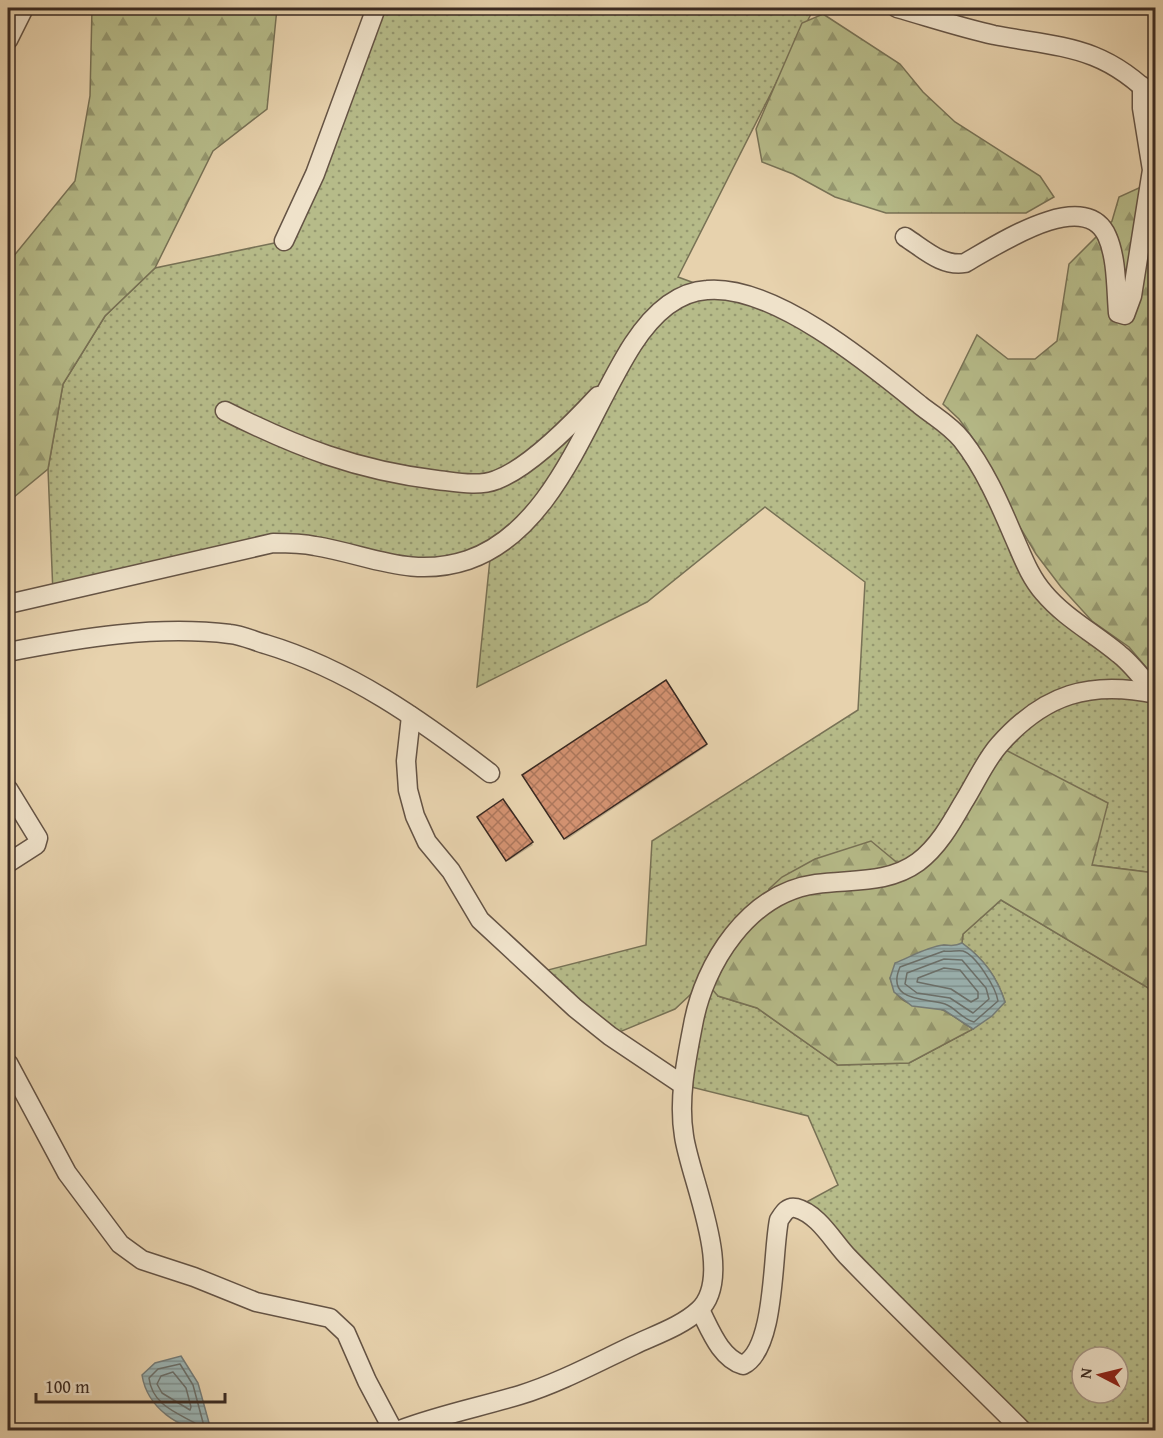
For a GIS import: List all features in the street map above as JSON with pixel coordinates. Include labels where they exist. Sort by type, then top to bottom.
[{"type":"street","points":[[8,40],[24,8]]},
{"type":"street","points":[[284,241],[315,174],[376,8]]},
{"type":"street","points":[[897,8],[993,34],[1068,46],[1105,59],[1142,86],[1155,100]]},
{"type":"street","points":[[905,237],[944,262],[955,265],[965,263],[1053,220],[1069,216],[1090,217],[1098,222],[1108,236],[1118,313],[1125,315],[1132,296],[1152,170],[1142,108],[1142,86]]},
{"type":"street","points":[[8,604],[273,543],[318,546],[385,564],[415,568],[446,566],[470,559],[511,535],[544,501],[594,417],[634,343],[661,309],[690,292],[740,291],[810,325],[852,352],[952,428],[981,470],[1026,565],[1045,594],[1081,626],[1124,658],[1155,694]]},
{"type":"street","points":[[225,411],[279,439],[326,457],[367,468],[464,484],[493,482],[517,471],[535,456],[611,382]]},
{"type":"street","points":[[8,652],[94,636],[160,633],[231,634],[296,653],[332,669],[411,716],[490,773]]},
{"type":"street","points":[[400,1431],[427,1419],[521,1395],[554,1383],[670,1328],[700,1310],[713,1286],[714,1264],[684,1136],[683,1085],[693,1024],[705,981],[722,952],[746,921],[769,901],[814,884],[880,879],[906,870],[922,860],[943,836],[998,746],[1028,715],[1055,699],[1083,691],[1108,689],[1155,694]]},
{"type":"street","points":[[411,716],[406,761],[408,790],[415,816],[427,842],[451,871],[480,920],[575,1008],[610,1036],[683,1085]]},
{"type":"street","points":[[8,789],[38,838],[36,844],[8,863]]},
{"type":"street","points":[[8,1063],[67,1173],[120,1244],[142,1260],[194,1277],[256,1302],[330,1318],[346,1333],[367,1381],[393,1431]]},
{"type":"street","points":[[700,1310],[717,1341],[734,1363],[743,1365],[752,1361],[760,1346],[767,1316],[779,1220],[790,1208],[797,1209],[824,1229],[849,1258],[1022,1431]]},
{"type":"green space","points":[[92,8],[277,8],[267,109],[213,151],[155,268],[105,316],[63,384],[48,469],[8,502],[8,263],[75,181],[90,96]]},
{"type":"green space","points":[[376,8],[814,8],[678,277],[809,325],[945,422],[1026,565],[1155,693],[1155,873],[1092,865],[922,859],[764,906],[718,996],[757,1008],[838,1065],[909,1063],[973,1029],[1005,1002],[989,969],[962,943],[963,934],[1001,900],[1155,992],[1155,1430],[1025,1430],[801,1205],[838,1185],[808,1116],[683,1085],[704,982],[675,1009],[610,1036],[536,973],[646,945],[652,841],[858,710],[865,582],[765,507],[647,602],[477,687],[491,549],[426,569],[273,543],[53,594],[48,469],[63,384],[105,316],[155,268],[284,241]]},
{"type":"green space","points":[[823,14],[900,64],[923,92],[955,122],[1040,176],[1054,197],[1026,213],[886,213],[835,197],[793,174],[762,162],[756,129],[802,23]]},
{"type":"green space","points":[[1155,174],[1156,668],[1151,673],[1129,647],[1092,621],[1061,587],[1036,554],[996,487],[977,444],[959,419],[943,404],[977,335],[1008,359],[1035,359],[1057,341],[1069,264],[1112,221],[1119,197],[1150,183]]},
{"type":"green space","points":[[1155,668],[1155,693],[1151,673]]},
{"type":"green space","points":[[998,746],[1108,803],[1092,865],[1155,873],[1155,992],[1001,900],[963,934],[962,943],[955,947],[944,945],[890,978],[900,998],[906,1002],[936,1007],[973,1029],[909,1063],[838,1065],[757,1008],[718,996],[705,981],[764,906],[769,889],[782,877],[815,859],[871,841],[906,870],[922,859]]},
{"type":"water","points":[[962,943],[989,969],[1005,1002],[992,1016],[973,1029],[944,1010],[912,1006],[894,992],[890,978],[895,963],[931,948]]},
{"type":"water","points":[[181,1356],[198,1383],[211,1430],[187,1426],[166,1415],[150,1397],[145,1387],[142,1375],[155,1363]]},
{"type":"building","points":[[666,680],[707,744],[564,839],[522,775]]},
{"type":"building","points":[[503,799],[533,842],[506,861],[477,817]]}]
